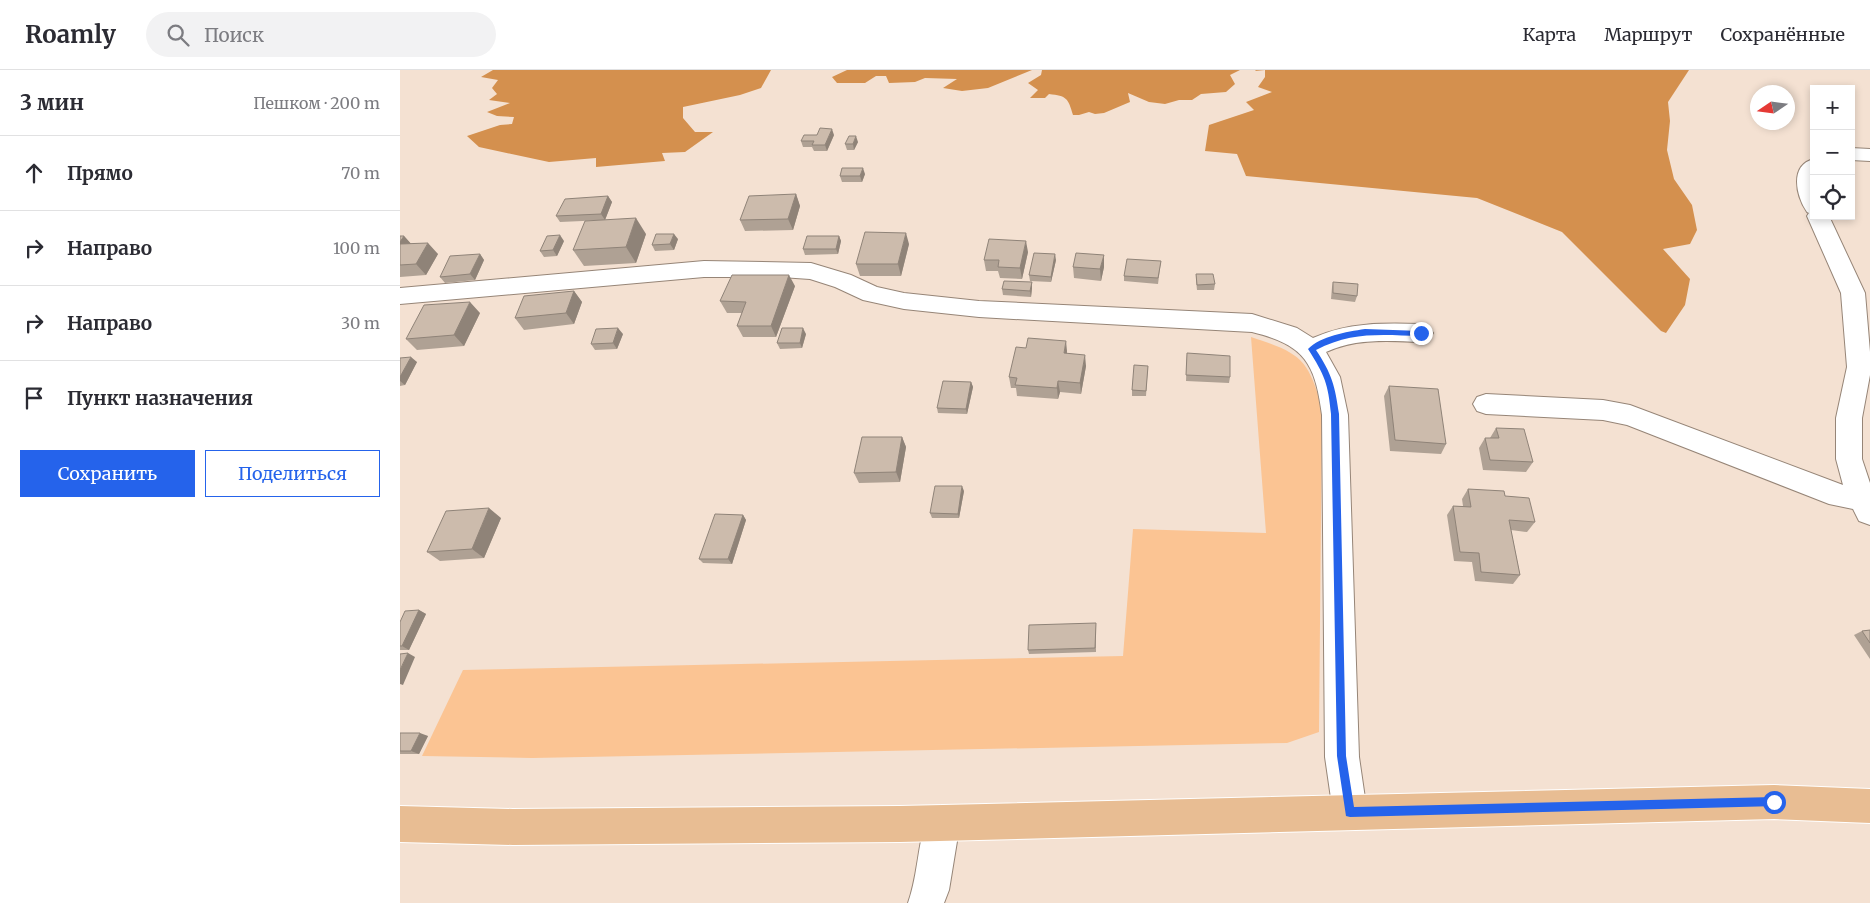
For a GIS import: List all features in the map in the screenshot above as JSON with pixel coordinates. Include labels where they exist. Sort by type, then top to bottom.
[{"type":"main road","points":[[400,824],[522,827],[942,823],[1774,802],[1870,806]]},
{"type":"lane","points":[[1855,154],[1870,155]]},
{"type":"lane","points":[[1810,170],[1808,172],[1806,190],[1810,198]]},
{"type":"lane","points":[[1820,220],[1853,293],[1859,367],[1848,418],[1850,459],[1866,506]]},
{"type":"lane","points":[[400,296],[704,269],[781,269],[811,271],[843,281],[871,294],[904,301],[979,309],[1252,324],[1275,328],[1295,337],[1312,349],[1323,366],[1332,386],[1335,414],[1342,756],[1350,812]]},
{"type":"lane","points":[[1312,349],[1333,339],[1365,332],[1421,333]]},
{"type":"lane","points":[[1486,404],[1603,410],[1630,415],[1866,506]]},
{"type":"lane","points":[[926,903],[931,890],[942,823]]},
{"type":"shaded area","points":[[493,70],[771,70],[761,88],[740,95],[683,107],[683,118],[695,132],[713,132],[685,152],[662,153],[665,161],[596,167],[596,158],[549,162],[479,147],[467,136],[500,125],[512,124],[514,117],[497,116],[487,112],[510,103],[489,100],[497,94],[492,88],[498,80],[481,77]]},
{"type":"shaded area","points":[[847,70],[1032,70],[988,88],[962,91],[943,88],[957,79],[925,78],[915,82],[889,83],[886,76],[876,76],[865,83],[837,83],[832,77]]},
{"type":"shaded area","points":[[1042,70],[1240,70],[1230,75],[1235,84],[1226,92],[1201,94],[1192,100],[1179,100],[1165,104],[1149,102],[1128,93],[1130,102],[1104,113],[1095,114],[1089,112],[1073,115],[1068,101],[1063,97],[1049,94],[1045,98],[1030,98],[1038,90],[1028,83],[1041,75]]},
{"type":"shaded area","points":[[1265,70],[1689,70],[1668,102],[1670,121],[1667,150],[1674,179],[1692,205],[1697,230],[1690,244],[1663,249],[1690,279],[1685,305],[1666,333],[1661,331],[1562,232],[1477,198],[1246,176],[1237,154],[1205,151],[1209,125],[1254,110],[1246,102],[1272,92],[1258,87],[1265,77]]},
{"type":"shaded area","points":[[1251,337],[1291,353],[1299,359],[1312,378],[1322,408],[1319,732],[1287,743],[532,758],[422,756],[463,670],[1123,656],[1133,529],[1266,533]]},
{"type":"building","points":[[820,128],[832,129],[825,145],[812,145],[814,141],[801,141],[804,135],[817,135]]},
{"type":"building","points":[[849,136],[856,136],[853,144],[845,144]]},
{"type":"building","points":[[842,168],[863,168],[860,176],[840,176]]},
{"type":"building","points":[[796,194],[788,219],[740,220],[749,196]]},
{"type":"building","points":[[608,196],[601,214],[556,216],[565,199]]},
{"type":"building","points":[[636,218],[626,247],[573,250],[585,221]]},
{"type":"building","points":[[865,232],[906,233],[898,264],[856,264]]},
{"type":"building","points":[[656,234],[674,234],[670,244],[652,245]]},
{"type":"building","points":[[560,235],[553,250],[540,251],[547,236]]},
{"type":"building","points":[[807,236],[839,236],[836,249],[803,249]]},
{"type":"building","points":[[989,239],[1026,241],[1020,268],[998,267],[999,260],[984,260]]},
{"type":"building","points":[[428,243],[416,264],[400,265],[400,244]]},
{"type":"building","points":[[1034,253],[1055,254],[1051,277],[1029,275]]},
{"type":"building","points":[[1076,253],[1104,255],[1100,269],[1073,267]]},
{"type":"building","points":[[480,254],[470,274],[440,277],[450,256]]},
{"type":"building","points":[[1127,259],[1161,261],[1158,278],[1124,276]]},
{"type":"building","points":[[1196,274],[1213,274],[1215,284],[1197,285]]},
{"type":"building","points":[[732,275],[789,275],[771,326],[737,326],[746,302],[720,301]]},
{"type":"building","points":[[1004,281],[1032,282],[1030,291],[1002,289]]},
{"type":"building","points":[[1333,282],[1358,284],[1357,296],[1333,293]]},
{"type":"building","points":[[574,291],[566,313],[515,318],[524,296]]},
{"type":"building","points":[[470,302],[454,335],[406,339],[424,305]]},
{"type":"building","points":[[618,328],[613,343],[591,344],[596,329]]},
{"type":"building","points":[[782,328],[803,328],[800,343],[777,343]]},
{"type":"building","points":[[1028,338],[1066,341],[1064,353],[1085,355],[1080,383],[1058,381],[1057,388],[1015,385],[1017,378],[1009,377],[1016,347],[1026,348]]},
{"type":"building","points":[[1187,353],[1230,356],[1230,377],[1186,375]]},
{"type":"building","points":[[411,357],[400,377],[400,358]]},
{"type":"building","points":[[1134,365],[1148,366],[1146,391],[1132,390]]},
{"type":"building","points":[[943,381],[971,382],[966,409],[937,408]]},
{"type":"building","points":[[1389,386],[1438,389],[1446,444],[1395,440]]},
{"type":"building","points":[[1496,428],[1524,429],[1533,462],[1490,460],[1485,438],[1499,438]]},
{"type":"building","points":[[862,437],[902,437],[896,472],[854,473]]},
{"type":"building","points":[[935,486],[962,486],[958,514],[930,513]]},
{"type":"building","points":[[1468,489],[1504,491],[1505,496],[1529,498],[1535,522],[1509,520],[1520,575],[1481,572],[1479,553],[1460,552],[1453,506],[1471,507]]},
{"type":"building","points":[[489,508],[472,549],[427,552],[446,511]]},
{"type":"building","points":[[715,514],[743,515],[728,559],[699,559]]},
{"type":"building","points":[[419,610],[402,646],[400,646],[400,622],[405,611]]},
{"type":"building","points":[[1096,623],[1095,648],[1028,650],[1029,625]]},
{"type":"building","points":[[1870,630],[1870,643],[1862,631]]},
{"type":"building","points":[[408,653],[400,670],[400,654]]},
{"type":"building","points":[[400,733],[420,733],[411,751],[400,751]]},
{"type":"route","points":[[1421,333],[1365,332],[1347,335],[1312,349],[1323,366],[1332,386],[1335,414],[1342,756],[1350,812],[1774,802]]}]
